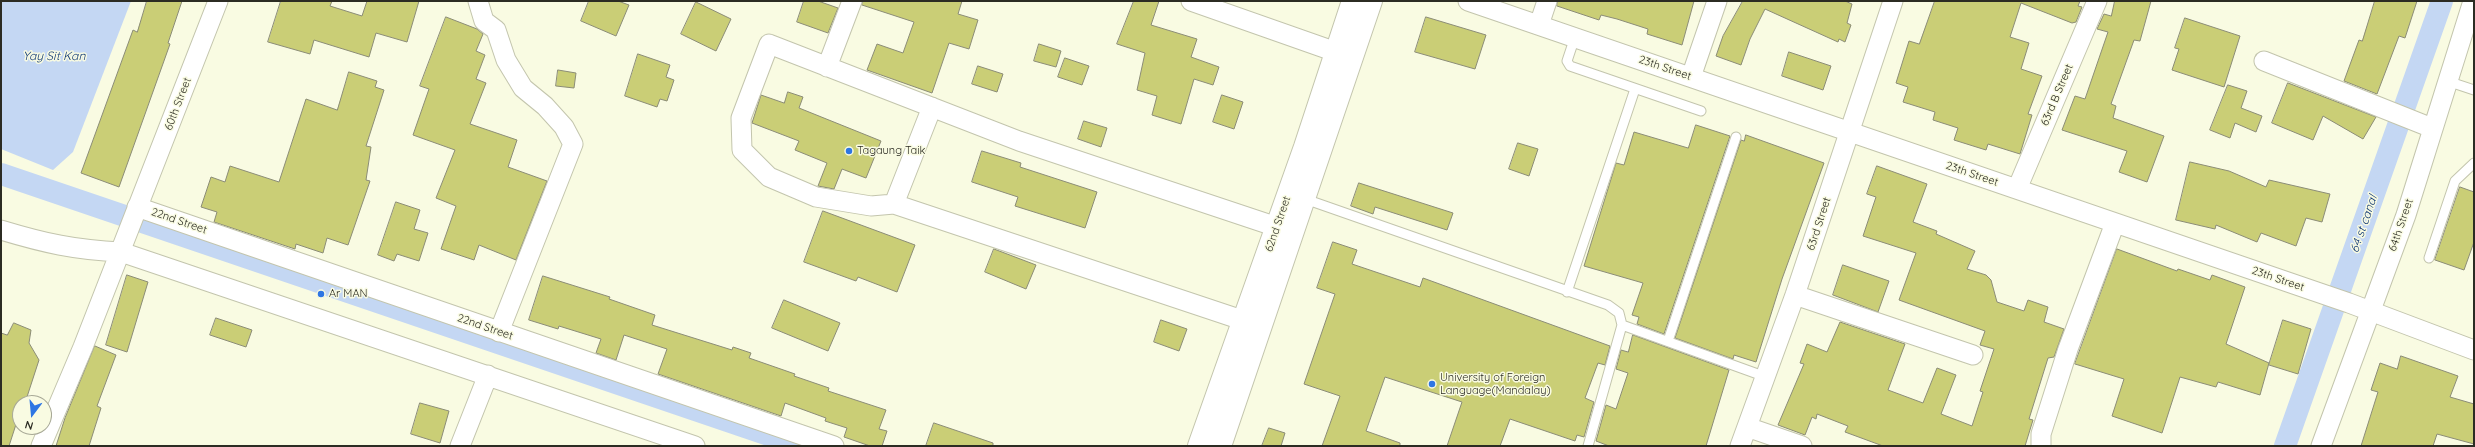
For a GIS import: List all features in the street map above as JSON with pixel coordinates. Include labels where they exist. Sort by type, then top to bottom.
[{"type":"main road","name":"62nd Street","points":[[1220,446],[1277,227],[1353,1]]},
{"type":"main road","name":"62nd Street","points":[[1199,446],[1305,199],[1371,1]]},
{"type":"street","name":"60th Street","points":[[123,247],[136,210],[218,1]]},
{"type":"street","points":[[478,1],[484,21],[496,30],[506,60],[523,88],[545,106],[564,127],[573,144],[499,332]]},
{"type":"street","points":[[827,67],[852,1]]},
{"type":"street","points":[[1191,1],[1336,52]]},
{"type":"street","name":"23th Street","points":[[1468,1],[2330,296],[2474,350]]},
{"type":"street","points":[[1539,25],[1547,1]]},
{"type":"street","points":[[1691,77],[1717,1]]},
{"type":"street","name":"63rd Street","points":[[1740,446],[1795,295],[1893,1]]},
{"type":"street","name":"63rd B Street","points":[[2016,189],[2097,1]]},
{"type":"street","name":"64th Street","points":[[2322,446],[2406,215],[2473,1]]},
{"type":"street","points":[[1252,324],[894,204],[871,206],[816,197],[769,177],[742,150],[741,118],[769,44],[1019,141],[1277,227]]},
{"type":"street","points":[[2264,62],[2432,128]]},
{"type":"street","points":[[894,204],[932,107]]},
{"type":"street","name":"22nd Street","points":[[136,210],[834,446]]},
{"type":"street","points":[[2041,446],[2041,434],[2068,349],[2115,223]]},
{"type":"street","points":[[1,230],[48,244],[83,251],[123,247],[695,446]]},
{"type":"street","points":[[41,446],[123,247]]},
{"type":"street","points":[[1795,295],[1973,355]]},
{"type":"street","points":[[460,446],[488,375]]},
{"type":"street","points":[[1747,427],[1802,446]]},
{"type":"lane","points":[[1574,37],[1567,61],[1570,66],[1701,111]]},
{"type":"lane","points":[[2447,81],[2474,90]]},
{"type":"lane","points":[[1567,292],[1635,89]]},
{"type":"lane","points":[[1668,341],[1736,137]]},
{"type":"lane","points":[[2429,258],[2455,181],[2474,163]]},
{"type":"lane","points":[[1305,199],[1567,292],[1608,305],[1619,313],[1622,325],[1588,446]]},
{"type":"lane","points":[[1622,325],[1766,377]]},
{"type":"water","name":"Yay Sit Kan","points":[[1,1],[131,1],[73,152],[53,170],[1,149]]},
{"type":"building","points":[[147,1],[182,1],[168,43],[170,44],[119,187],[81,173],[133,30],[137,32]]},
{"type":"building","points":[[281,1],[332,1],[330,6],[362,16],[367,1],[419,1],[407,42],[376,33],[369,57],[314,40],[310,54],[268,42]]},
{"type":"building","points":[[589,1],[618,1],[629,5],[616,36],[581,21]]},
{"type":"building","points":[[804,1],[818,1],[838,8],[828,33],[797,22]]},
{"type":"building","points":[[863,1],[962,1],[958,14],[978,20],[969,49],[949,43],[932,93],[867,70],[877,44],[903,53],[914,22],[862,5]]},
{"type":"building","points":[[1134,1],[1159,1],[1151,25],[1197,39],[1191,57],[1219,67],[1213,85],[1194,79],[1181,124],[1152,115],[1157,96],[1137,90],[1145,53],[1117,44]]},
{"type":"building","points":[[1558,1],[1694,1],[1682,45],[1647,34],[1648,29],[1617,19],[1601,15],[1599,20],[1557,6]]},
{"type":"building","points":[[1743,1],[1845,1],[1852,4],[1847,23],[1851,25],[1845,42],[1839,39],[1838,42],[1765,9],[1750,39],[1741,65],[1716,56],[1723,36]]},
{"type":"building","points":[[1935,1],[2080,1],[2078,6],[2082,7],[2076,22],[2072,23],[2021,3],[2010,37],[2029,43],[2021,69],[2042,76],[2028,114],[2032,115],[2020,154],[1988,144],[1986,150],[1954,140],[1958,128],[1933,120],[1935,112],[1903,102],[1908,87],[1896,83],[1909,41],[1919,44]]},
{"type":"building","points":[[2115,1],[2151,1],[2140,41],[2134,40],[2111,104],[2116,106],[2113,118],[2164,136],[2147,182],[2119,172],[2127,151],[2062,130],[2075,96],[2085,99],[2108,32],[2097,29],[2104,14],[2111,16]]},
{"type":"building","points":[[2375,1],[2417,1],[2405,38],[2399,36],[2377,94],[2344,81],[2359,40],[2362,41]]},
{"type":"building","points":[[696,2],[731,19],[716,51],[681,34]]},
{"type":"building","points":[[446,17],[477,29],[483,34],[476,51],[485,55],[476,79],[486,83],[470,124],[517,140],[508,167],[547,181],[516,260],[479,245],[474,260],[441,249],[456,206],[436,198],[455,150],[413,135],[429,89],[420,86]]},
{"type":"building","points":[[1426,17],[1486,35],[1475,69],[1415,52]]},
{"type":"building","points":[[2185,18],[2240,36],[2224,87],[2172,70],[2179,49],[2175,48]]},
{"type":"building","points":[[1039,44],[1061,51],[1056,67],[1034,61]]},
{"type":"building","points":[[1789,52],[1831,66],[1823,90],[1782,76]]},
{"type":"building","points":[[638,54],[670,65],[666,77],[674,80],[667,101],[660,99],[657,107],[625,96]]},
{"type":"building","points":[[1065,58],[1089,66],[1082,85],[1058,77]]},
{"type":"building","points":[[978,66],[1003,74],[997,92],[972,84]]},
{"type":"building","points":[[558,70],[576,73],[574,88],[556,86]]},
{"type":"building","points":[[349,72],[377,81],[375,87],[384,90],[366,146],[371,147],[366,180],[370,181],[348,245],[327,238],[323,253],[296,244],[295,249],[214,222],[217,212],[201,207],[211,177],[225,182],[230,166],[279,182],[306,99],[337,110]]},
{"type":"building","points":[[2288,83],[2376,117],[2363,139],[2323,116],[2313,140],[2272,123]]},
{"type":"building","points":[[2228,85],[2247,91],[2241,108],[2262,116],[2256,132],[2235,123],[2230,138],[2210,130]]},
{"type":"building","points":[[788,92],[803,97],[799,108],[881,141],[866,178],[842,169],[834,189],[818,186],[827,163],[795,150],[799,141],[752,123],[761,95],[784,103]]},
{"type":"building","points":[[1222,95],[1243,102],[1234,129],[1213,122]]},
{"type":"building","points":[[1084,121],[1107,128],[1101,147],[1078,139]]},
{"type":"building","points":[[1696,125],[1730,136],[1664,334],[1637,324],[1639,317],[1632,315],[1643,283],[1584,266],[1616,163],[1624,165],[1634,132],[1688,148]]},
{"type":"building","points":[[1746,135],[1824,163],[1782,279],[1756,362],[1734,355],[1733,359],[1675,338],[1741,140],[1744,141]]},
{"type":"building","points":[[1518,143],[1538,149],[1529,176],[1509,169]]},
{"type":"building","points":[[982,151],[1021,163],[1020,167],[1097,192],[1085,228],[1015,206],[1018,197],[972,182]]},
{"type":"building","points":[[2190,162],[2229,171],[2266,187],[2269,180],[2330,194],[2322,222],[2306,218],[2296,246],[2261,233],[2257,242],[2216,225],[2215,229],[2176,220]]},
{"type":"building","points":[[1877,166],[1927,184],[1913,222],[1937,231],[1936,234],[1975,251],[1967,269],[1986,275],[1991,280],[1997,302],[2024,311],[2028,300],[2048,307],[2044,322],[2064,329],[2054,357],[2048,358],[2029,419],[2033,420],[2025,446],[1883,446],[1845,432],[1848,426],[1817,414],[1816,419],[1812,417],[1805,435],[1778,425],[1804,364],[1800,363],[1807,344],[1827,352],[1840,322],[1905,344],[1888,390],[1923,403],[1937,368],[1956,375],[1941,414],[1972,426],[1983,392],[1980,391],[1994,349],[1980,345],[1985,331],[1899,300],[1916,253],[1863,236],[1876,197],[1867,194]]},
{"type":"building","points":[[1359,183],[1453,213],[1447,230],[1375,207],[1373,214],[1351,206]]},
{"type":"building","points":[[2460,187],[2474,192],[2474,242],[2464,270],[2435,260]]},
{"type":"building","points":[[396,202],[420,210],[414,229],[428,233],[419,261],[397,254],[394,261],[378,255]]},
{"type":"building","points":[[823,211],[915,245],[897,292],[858,277],[856,281],[804,262]]},
{"type":"building","name":"University of Foreign Language(Mandalay)","points":[[1333,242],[1357,250],[1352,264],[1420,287],[1423,278],[1610,346],[1605,365],[1598,363],[1585,398],[1594,402],[1584,437],[1577,435],[1575,441],[1510,419],[1500,446],[1447,446],[1462,402],[1385,377],[1366,431],[1400,443],[1400,446],[1322,446],[1340,396],[1304,384],[1335,294],[1317,288]]},
{"type":"building","points":[[994,249],[1036,265],[1026,289],[985,272]]},
{"type":"building","points":[[2117,249],[2177,271],[2178,269],[2210,280],[2212,275],[2245,287],[2226,344],[2269,363],[2260,395],[2218,382],[2216,387],[2180,377],[2162,433],[2112,416],[2124,379],[2075,364]]},
{"type":"building","points":[[1843,265],[1889,281],[1878,312],[1833,295]]},
{"type":"building","points":[[127,275],[148,282],[127,352],[106,345]]},
{"type":"building","points":[[543,276],[610,297],[609,299],[655,315],[652,325],[732,350],[733,347],[751,353],[749,358],[829,388],[828,391],[886,410],[879,429],[887,431],[882,446],[870,446],[844,437],[847,428],[825,421],[826,418],[785,403],[781,416],[658,374],[667,349],[624,335],[616,360],[596,353],[601,339],[559,326],[558,329],[529,320]]},
{"type":"building","points":[[784,300],[840,323],[828,351],[772,328]]},
{"type":"building","points":[[216,318],[252,330],[246,347],[210,335]]},
{"type":"building","points":[[1161,320],[1187,329],[1179,351],[1154,342]]},
{"type":"building","points":[[2283,320],[2311,329],[2298,374],[2269,365]]},
{"type":"building","points":[[14,323],[31,330],[29,343],[39,360],[28,395],[12,395],[13,435],[9,446],[1,446],[1,333],[7,335]]},
{"type":"building","points":[[1633,335],[1729,370],[1706,446],[1609,446],[1596,441],[1606,405],[1616,409],[1628,373],[1616,369],[1621,350],[1628,352]]},
{"type":"building","points":[[95,346],[116,355],[97,406],[101,408],[89,446],[56,446],[65,418]]},
{"type":"building","points":[[2401,356],[2458,376],[2450,397],[2474,404],[2474,444],[2437,434],[2433,446],[2361,446],[2378,392],[2371,390],[2380,363],[2397,369]]},
{"type":"building","points":[[420,403],[449,411],[440,443],[411,434]]},
{"type":"building","points":[[934,423],[993,443],[993,446],[926,446]]},
{"type":"building","points":[[1269,428],[1285,433],[1281,446],[1262,446]]},
{"type":"waterway","name":"64 st canal","points":[[2285,446],[2442,1]]},
{"type":"waterway","points":[[1,174],[801,446]]},
{"type":"place","name":"Tagaung Taik","points":[[849,151]]},
{"type":"place","name":"Ar MAN","points":[[321,294]]},
{"type":"place","name":"University of Foreign Language(Mandalay)","points":[[1432,384]]}]
